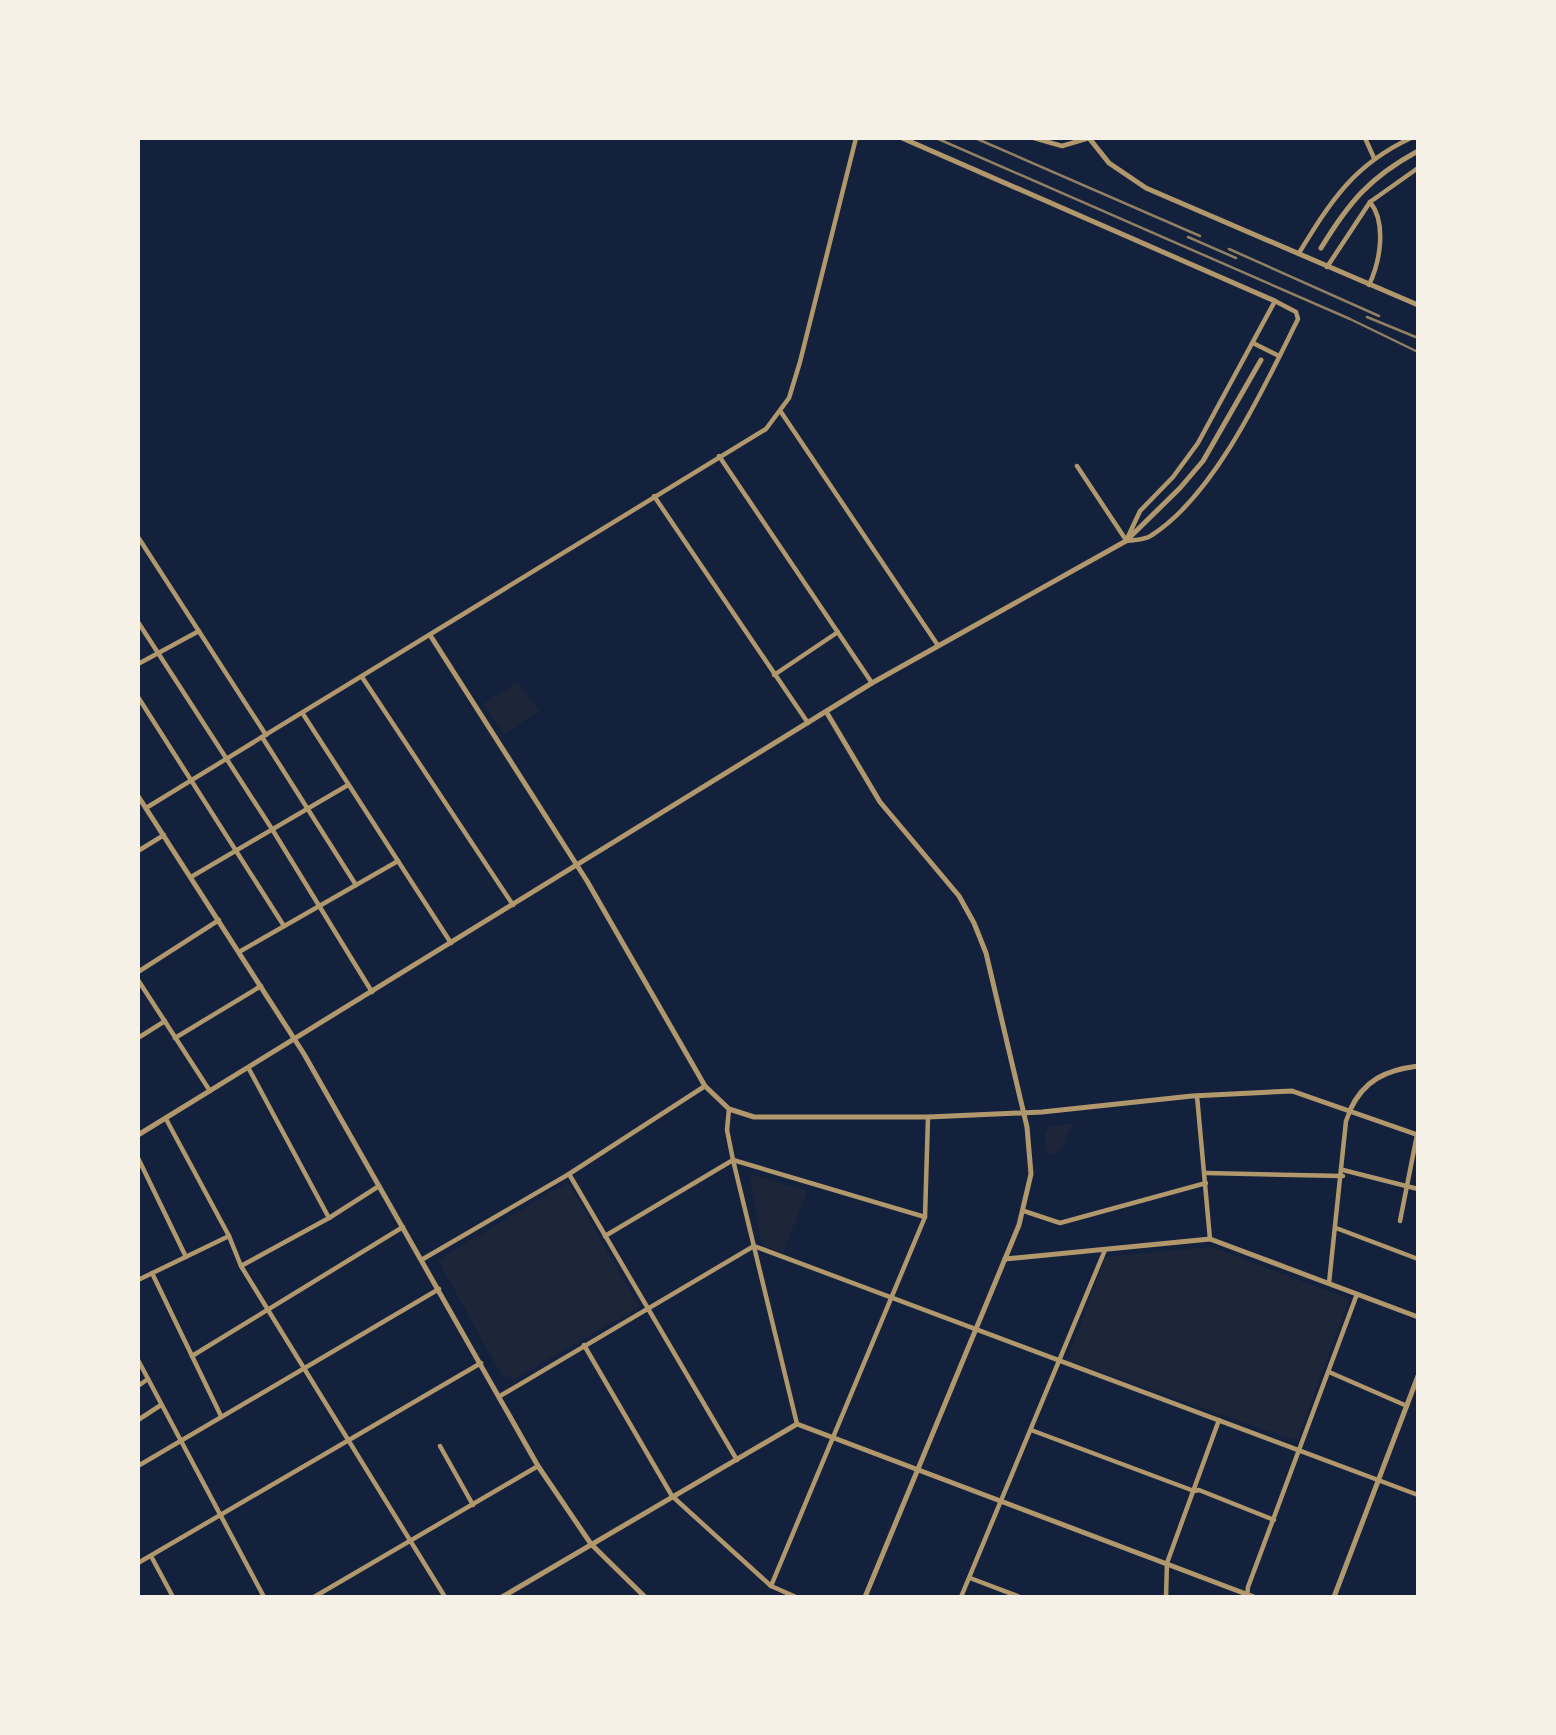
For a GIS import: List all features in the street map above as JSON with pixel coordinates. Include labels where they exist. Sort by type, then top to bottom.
[{"type":"street","points":[[146,808],[766,429],[781,412],[800,362],[856,138]]},
{"type":"street","points":[[902,138],[1296,312],[1298,319],[1279,356],[1275,372],[1250,415],[1200,487],[1150,537],[1126,541]]},
{"type":"street","points":[[1034,138],[1062,146],[1089,138],[1109,163],[1146,188],[1418,305]]},
{"type":"street","points":[[1365,138],[1374,158]]},
{"type":"street","points":[[1299,253],[1333,197],[1374,158],[1411,138]]},
{"type":"street","points":[[1321,248],[1345,208],[1372,180],[1418,151]]},
{"type":"street","points":[[1327,267],[1370,202],[1418,168]]},
{"type":"street","points":[[1370,202],[1377,211],[1379,236],[1377,265],[1370,285]]},
{"type":"street","points":[[1126,541],[1140,511],[1172,477],[1198,443],[1275,301]]},
{"type":"street","points":[[1253,342],[1279,356]]},
{"type":"street","points":[[139,1132],[166,1119],[296,1041],[937,644],[1126,541],[1180,488],[1203,461],[1261,360]]},
{"type":"street","points":[[781,412],[937,644]]},
{"type":"street","points":[[719,456],[872,683]]},
{"type":"street","points":[[1077,466],[1126,541]]},
{"type":"street","points":[[654,496],[809,724]]},
{"type":"street","points":[[138,537],[356,885]]},
{"type":"street","points":[[138,622],[321,906],[372,993]]},
{"type":"street","points":[[138,664],[199,631]]},
{"type":"street","points":[[774,675],[838,632]]},
{"type":"street","points":[[430,635],[577,866],[705,1086],[729,1109],[754,1117],[928,1117],[1292,1091],[1417,1135],[1400,1221]]},
{"type":"street","points":[[362,677],[513,905]]},
{"type":"street","points":[[138,698],[284,926]]},
{"type":"street","points":[[827,713],[880,802],[959,896],[974,923],[986,953],[1027,1127],[1031,1174],[1024,1211],[865,1597]]},
{"type":"street","points":[[303,714],[452,943]]},
{"type":"street","points":[[191,877],[348,785]]},
{"type":"street","points":[[138,796],[296,1041],[423,1259],[538,1466],[591,1544],[645,1597]]},
{"type":"street","points":[[138,850],[165,835]]},
{"type":"street","points":[[239,952],[398,861]]},
{"type":"street","points":[[138,972],[219,920]]},
{"type":"street","points":[[138,980],[210,1092]]},
{"type":"street","points":[[175,1038],[261,986]]},
{"type":"street","points":[[138,1038],[164,1021]]},
{"type":"street","points":[[1329,1283],[1343,1173],[1346,1121],[1350,1110],[1357,1095],[1368,1083],[1397,1069],[1418,1066]]},
{"type":"street","points":[[249,1069],[329,1218]]},
{"type":"street","points":[[423,1259],[569,1174],[705,1086]]},
{"type":"street","points":[[1197,1096],[1210,1239]]},
{"type":"street","points":[[729,1109],[727,1130],[733,1160],[797,1424]]},
{"type":"street","points":[[771,1586],[925,1217],[928,1117]]},
{"type":"street","points":[[166,1119],[266,1310],[445,1597]]},
{"type":"street","points":[[138,1158],[186,1257]]},
{"type":"street","points":[[605,1236],[733,1160],[925,1217]]},
{"type":"street","points":[[1206,1173],[1343,1173],[1418,1189]]},
{"type":"street","points":[[569,1174],[737,1460]]},
{"type":"street","points":[[1024,1211],[1060,1223],[1206,1183]]},
{"type":"street","points":[[241,1266],[329,1218],[379,1186]]},
{"type":"street","points":[[192,1356],[404,1227]]},
{"type":"street","points":[[1336,1228],[1418,1259]]},
{"type":"street","points":[[139,1277],[229,1236]]},
{"type":"street","points":[[1005,1259],[1210,1239],[1418,1317]]},
{"type":"street","points":[[754,1246],[1418,1494]]},
{"type":"street","points":[[500,1396],[754,1246]]},
{"type":"street","points":[[961,1597],[1105,1250]]},
{"type":"street","points":[[152,1273],[221,1416]]},
{"type":"street","points":[[138,1466],[439,1289]]},
{"type":"street","points":[[797,1424],[1250,1596],[1274,1520],[1357,1294]]},
{"type":"street","points":[[584,1345],[672,1496],[771,1586],[796,1597]]},
{"type":"street","points":[[138,1360],[264,1597]]},
{"type":"street","points":[[138,1563],[481,1363]]},
{"type":"street","points":[[1329,1372],[1408,1406]]},
{"type":"street","points":[[1335,1597],[1418,1376]]},
{"type":"street","points":[[138,1386],[148,1379]]},
{"type":"street","points":[[138,1420],[161,1405]]},
{"type":"street","points":[[1166,1597],[1167,1563],[1219,1420]]},
{"type":"street","points":[[504,1596],[797,1424]]},
{"type":"street","points":[[1031,1430],[1194,1491],[1199,1489],[1274,1520]]},
{"type":"street","points":[[440,1446],[473,1505]]},
{"type":"street","points":[[314,1597],[538,1466]]},
{"type":"street","points":[[151,1556],[173,1597]]},
{"type":"street","points":[[970,1578],[1016,1596]]},
{"type":"shaded area","points":[[518,682],[539,711],[504,734],[483,704]]},
{"type":"shaded area","points":[[1074,1123],[1063,1147],[1059,1151],[1046,1154],[1045,1132],[1049,1127]]},
{"type":"shaded area","points":[[750,1174],[807,1191],[783,1253],[762,1245]]},
{"type":"shaded area","points":[[568,1182],[639,1307],[514,1379],[501,1374],[438,1260]]},
{"type":"shaded area","points":[[1212,1247],[1349,1299],[1298,1438],[1293,1440],[1067,1360],[1106,1257]]},
{"type":"railway","points":[[936,138],[1350,319],[1418,352]]},
{"type":"railway","points":[[975,138],[1200,236]]},
{"type":"railway","points":[[1188,237],[1236,258]]},
{"type":"railway","points":[[1229,249],[1379,316]]},
{"type":"railway","points":[[1367,317],[1418,338]]}]
